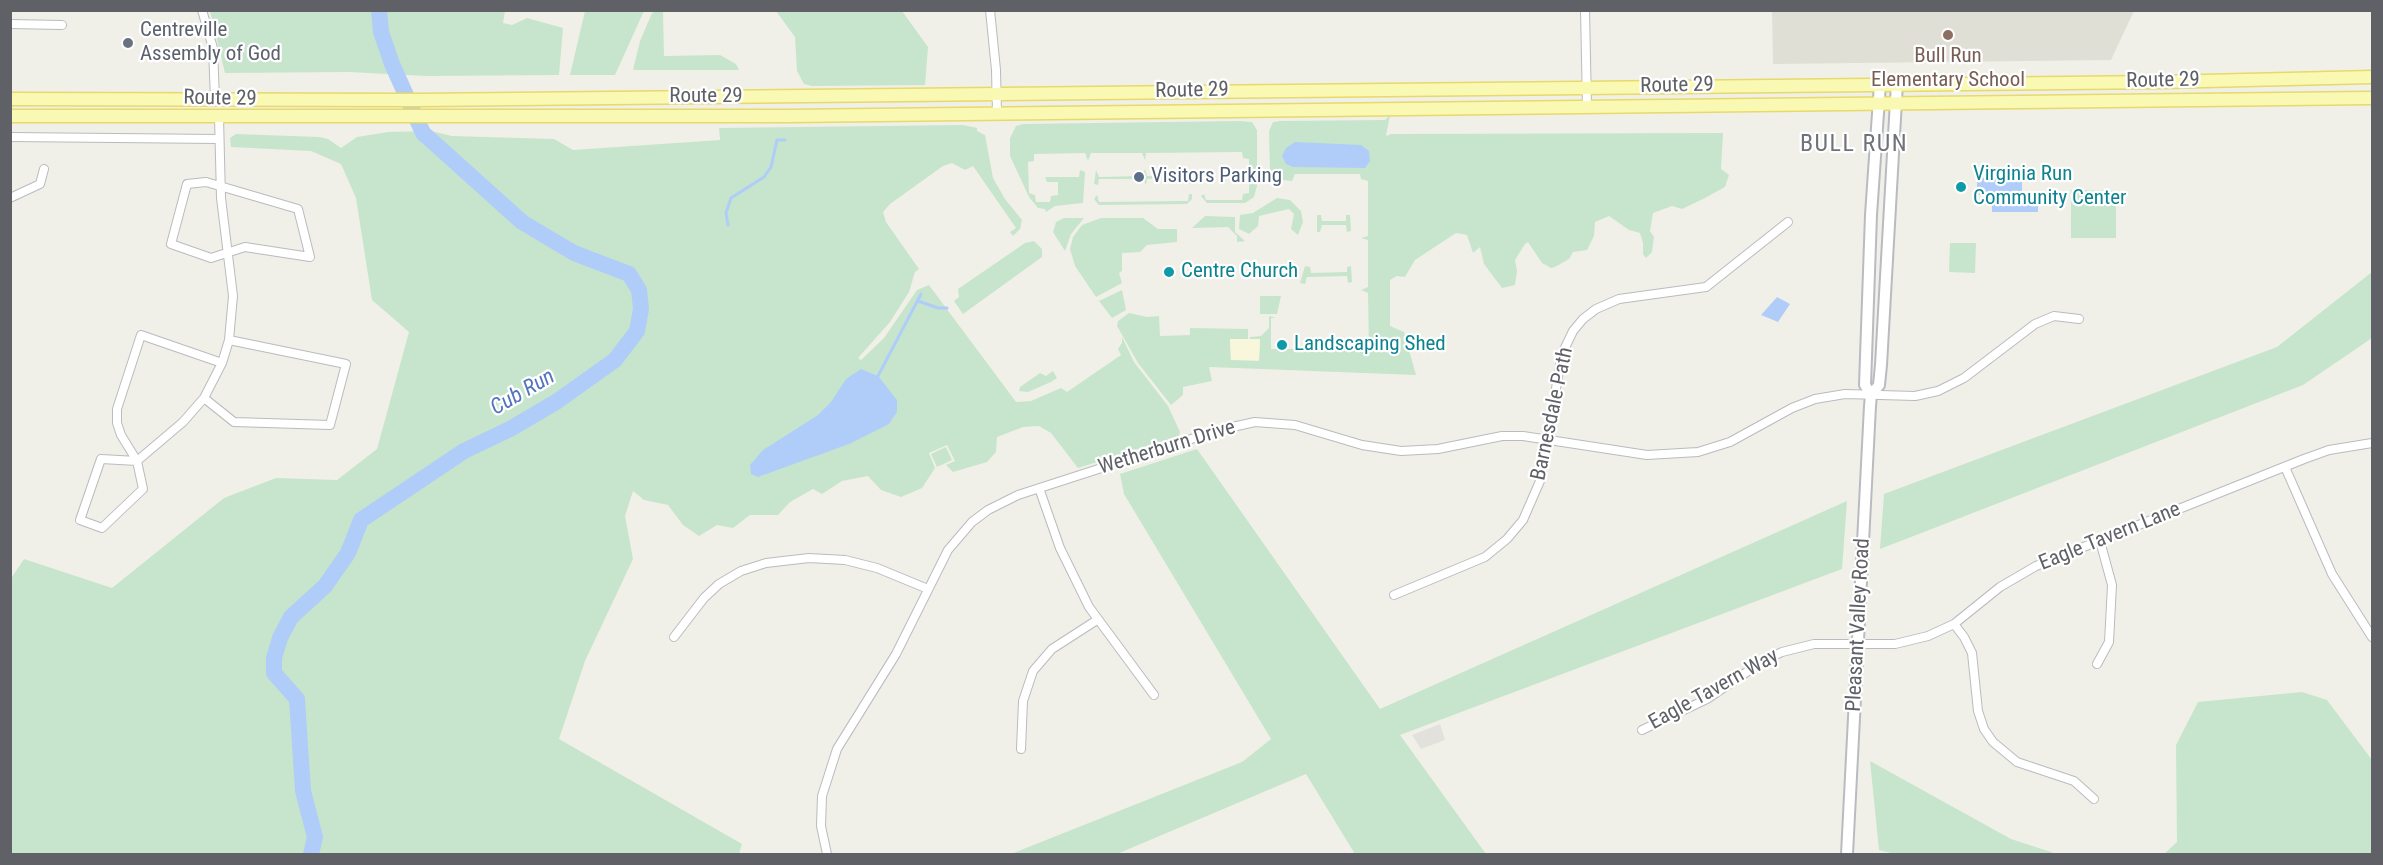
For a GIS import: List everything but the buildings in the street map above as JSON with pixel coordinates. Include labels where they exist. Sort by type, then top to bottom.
[{"type":"main road","name":"Route 29","points":[[10,99],[419,100],[2162,82],[2373,76]]},
{"type":"main road","name":"Pleasant Valley Road","points":[[1847,855],[1872,395],[1879,385],[1881,364],[1897,83]]},
{"type":"main road","name":"Pleasant Valley Road","points":[[1872,395],[1865,385],[1880,84]]},
{"type":"main road","name":"Route 29","points":[[10,116],[427,117],[997,113],[2373,98]]},
{"type":"street","points":[[202,10],[213,48],[215,100]]},
{"type":"street","points":[[990,10],[997,113]]},
{"type":"street","points":[[1585,10],[1587,106]]},
{"type":"street","points":[[10,24],[62,25]]},
{"type":"street","points":[[219,117],[221,186],[233,296],[229,340],[222,363],[204,398],[183,422],[137,460],[101,459],[80,520],[102,528],[144,489],[137,460],[117,423],[117,409],[141,335],[222,363]]},
{"type":"street","points":[[10,137],[219,139]]},
{"type":"street","points":[[10,198],[40,184],[44,169]]},
{"type":"street","points":[[206,182],[298,209],[309,257],[245,247],[228,253],[211,258],[171,244],[187,184],[206,182]]},
{"type":"street","name":"Barnesdale Path","points":[[1394,595],[1476,562],[1507,539],[1523,520],[1534,497],[1562,354],[1573,331],[1583,319],[1596,309],[1619,298],[1706,287],[1788,222]]},
{"type":"street","name":"Wetherburn Drive","points":[[827,855],[820,811],[830,764],[896,654],[948,550],[972,522],[1003,501],[1246,423],[1294,425],[1362,446],[1401,451],[1438,449],[1502,436],[1547,439],[1647,455],[1681,454],[1730,442],[1792,408],[1815,399],[1845,394],[1915,396],[1938,391],[1964,378],[2035,324],[2054,316],[2079,319]]},
{"type":"street","points":[[204,398],[234,422],[330,425],[346,364],[229,340]]},
{"type":"street","name":"Eagle Tavern Lane","points":[[1858,645],[1907,642],[1939,632],[1954,624],[2019,574],[2329,450],[2373,443]]},
{"type":"street","points":[[2284,467],[2332,574],[2373,637]]},
{"type":"street","points":[[1039,488],[1060,548],[1097,620],[1154,694]]},
{"type":"street","points":[[2097,664],[2109,642],[2112,585],[2100,541]]},
{"type":"street","points":[[675,637],[704,598],[719,584],[741,570],[766,563],[809,558],[845,560],[877,568],[928,589]]},
{"type":"street","points":[[1021,749],[1023,700],[1033,671],[1052,649],[1097,620]]},
{"type":"street","points":[[1954,624],[1972,653],[1978,711],[1984,729],[1993,742],[2017,762],[2078,783],[2094,799]]},
{"type":"street","name":"Eagle Tavern Way","points":[[1642,730],[1707,699],[1763,661],[1782,652],[1814,644],[1858,645]]},
{"type":"shaded area","name":"Bull Run Elementary School","points":[[1772,10],[2134,11],[2111,60],[1773,64]]},
{"type":"shaded area","points":[[1440,724],[1445,740],[1421,749],[1412,735]]},
{"type":"green space","points":[[210,11],[505,11],[503,23],[512,25],[527,18],[563,28],[559,75],[225,73]]},
{"type":"green space","points":[[585,11],[644,11],[615,75],[570,75]]},
{"type":"green space","points":[[663,11],[664,56],[720,55],[736,64],[739,70],[633,70],[640,41],[652,13]]},
{"type":"green space","points":[[776,11],[902,11],[928,47],[925,85],[812,86],[804,84],[797,71],[795,37]]},
{"type":"green space","points":[[1390,115],[1386,136],[1391,134],[1723,133],[1721,169],[1729,175],[1725,187],[1705,198],[1682,209],[1672,206],[1653,213],[1650,231],[1654,237],[1652,252],[1646,258],[1643,254],[1640,233],[1629,230],[1609,216],[1595,222],[1594,236],[1587,250],[1573,252],[1569,259],[1555,267],[1551,268],[1542,263],[1528,242],[1525,244],[1515,260],[1517,271],[1515,285],[1502,288],[1484,264],[1480,247],[1473,253],[1467,235],[1456,233],[1415,260],[1405,277],[1397,276],[1390,280],[1390,326],[1404,332],[1416,375],[1209,367],[1212,381],[1183,387],[1183,395],[1171,405],[1138,363],[1117,326],[1118,321],[1129,313],[1147,317],[1159,316],[1160,336],[1190,335],[1190,328],[1248,329],[1248,339],[1230,340],[1231,360],[1259,361],[1260,339],[1250,339],[1250,337],[1261,336],[1269,328],[1269,316],[1276,318],[1271,318],[1271,349],[1369,349],[1368,293],[1361,290],[1368,287],[1368,240],[1361,238],[1368,236],[1368,181],[1361,179],[1360,174],[1295,174],[1292,181],[1273,179],[1270,172],[1269,131],[1273,122],[1280,121],[1385,120]]},
{"type":"green space","points":[[1252,122],[1257,130],[1257,186],[1254,197],[1245,203],[1207,203],[1201,196],[1204,194],[1206,200],[1242,200],[1243,194],[1249,193],[1249,159],[1243,158],[1242,152],[1146,153],[1145,160],[1142,153],[1091,153],[1088,161],[1085,153],[1034,154],[1034,161],[1028,162],[1029,193],[1035,195],[1036,202],[1050,202],[1051,196],[1058,195],[1058,182],[1047,182],[1045,177],[1079,177],[1080,170],[1085,172],[1083,203],[1055,206],[1046,212],[1045,209],[1038,208],[1029,197],[1010,156],[1010,138],[1016,126],[1023,124]]},
{"type":"green space","points":[[963,125],[977,128],[977,131],[985,135],[993,178],[1005,199],[1022,220],[1020,229],[1013,236],[1010,232],[1016,228],[973,166],[965,170],[952,163],[943,166],[890,204],[883,212],[886,222],[919,269],[915,272],[909,292],[890,322],[858,358],[861,360],[884,338],[917,290],[929,285],[1016,402],[1031,401],[1061,388],[1067,392],[1121,355],[1118,349],[1122,343],[1122,337],[1134,362],[1168,406],[1180,432],[1179,436],[1078,468],[1051,433],[1039,426],[1023,427],[997,437],[996,452],[987,462],[953,472],[946,465],[955,461],[947,445],[929,453],[935,468],[922,488],[901,497],[881,490],[868,476],[842,481],[822,494],[813,489],[790,502],[778,515],[750,515],[733,528],[717,525],[699,536],[683,525],[668,505],[644,500],[633,491],[625,516],[633,559],[585,661],[559,739],[742,844],[739,854],[11,854],[10,580],[24,559],[112,588],[224,498],[276,478],[337,480],[377,449],[409,332],[372,300],[356,198],[341,164],[311,151],[231,147],[230,138],[236,134],[319,137],[328,139],[341,148],[357,137],[388,132],[431,131],[452,136],[554,139],[573,150],[720,140],[719,128]]},
{"type":"green space","points":[[1145,169],[1147,176],[1188,176],[1188,170],[1191,169],[1191,184],[1188,178],[1147,179],[1146,185],[1143,179],[1099,179],[1098,185],[1094,184],[1096,170],[1099,177],[1142,176]]},
{"type":"green space","points":[[2071,190],[2116,191],[2116,238],[2071,238]]},
{"type":"green space","points":[[1189,194],[1192,194],[1192,199],[1187,204],[1099,205],[1094,199],[1097,195],[1099,202],[1188,201]]},
{"type":"green space","points":[[1277,198],[1290,200],[1301,211],[1303,222],[1298,235],[1291,229],[1294,214],[1289,209],[1259,216],[1258,226],[1249,234],[1239,229],[1240,215],[1253,213]]},
{"type":"green space","points":[[1317,215],[1321,215],[1322,221],[1346,221],[1346,215],[1350,215],[1351,231],[1347,232],[1346,225],[1322,225],[1320,232],[1317,232]]},
{"type":"green space","points":[[1205,216],[1235,217],[1235,232],[1245,241],[1237,242],[1237,236],[1228,227],[1192,228]]},
{"type":"green space","points":[[1064,218],[1084,218],[1071,234],[1065,251],[1053,232],[1056,222]]},
{"type":"green space","points":[[1101,218],[1143,218],[1158,229],[1177,229],[1177,242],[1147,245],[1140,252],[1122,253],[1122,271],[1119,273],[1122,283],[1096,297],[1075,266],[1070,249],[1073,237],[1082,225]]},
{"type":"green space","points":[[1034,241],[1042,249],[1042,257],[963,314],[954,301],[959,297],[958,289],[1025,243]]},
{"type":"green space","points":[[1950,243],[1976,243],[1975,273],[1949,272]]},
{"type":"green space","points":[[1305,266],[1310,267],[1311,273],[1347,272],[1347,267],[1351,266],[1352,282],[1348,283],[1347,276],[1307,277],[1305,284],[1300,283]]},
{"type":"green space","points":[[2372,272],[2372,338],[2303,385],[1880,549],[1884,494],[2277,347]]},
{"type":"green space","points":[[1122,290],[1126,310],[1112,318],[1099,301]]},
{"type":"green space","points":[[1260,296],[1281,296],[1277,314],[1260,314]]},
{"type":"green space","points":[[1053,371],[1057,378],[1051,382],[1028,392],[1019,391],[1020,387],[1040,373],[1046,376]]},
{"type":"green space","points":[[946,447],[952,460],[937,467],[931,454]]},
{"type":"green space","points":[[1197,449],[1380,709],[1847,501],[1842,569],[1400,735],[1486,854],[1355,854],[1306,774],[1117,854],[1011,854],[1242,762],[1271,739],[1124,494],[1120,474]]},
{"type":"green space","points":[[2302,692],[2327,700],[2372,760],[2372,854],[2164,854],[2177,842],[2176,745],[2198,702]]},
{"type":"green space","points":[[1870,761],[2011,839],[2057,854],[1895,854],[1879,850]]},
{"type":"sand","points":[[1230,339],[1260,339],[1259,360],[1231,360]]},
{"type":"water","points":[[1295,142],[1361,145],[1369,151],[1370,161],[1365,168],[1293,167],[1286,164],[1282,156],[1286,148]]},
{"type":"water","points":[[1977,178],[2022,178],[2022,194],[2038,194],[2038,212],[1992,212],[1992,195],[1977,195]]},
{"type":"water","points":[[1777,297],[1790,304],[1778,322],[1761,315]]},
{"type":"water","points":[[861,369],[878,376],[897,400],[897,412],[889,424],[849,444],[758,477],[751,474],[750,465],[763,450],[818,415],[831,402],[846,379]]},
{"type":"waterway","name":"Cub Run","points":[[311,854],[315,837],[303,791],[297,699],[274,673],[274,658],[280,638],[291,617],[325,586],[348,553],[361,520],[464,451],[510,429],[556,402],[615,360],[637,331],[641,309],[639,290],[629,274],[574,253],[522,222],[423,133],[392,64],[381,32],[379,10]]},
{"type":"waterway","points":[[728,225],[726,213],[731,198],[764,177],[771,167],[777,140],[785,140]]},
{"type":"waterway","points":[[878,376],[921,294]]},
{"type":"waterway","points":[[918,301],[938,308],[947,308]]},
{"type":"place","name":"Bull Run Elementary School","points":[[1948,35]]},
{"type":"place","name":"Centreville Assembly of God","points":[[128,43]]},
{"type":"place","name":"Visitors Parking","points":[[1139,177]]},
{"type":"place","name":"Virginia Run Community Center","points":[[1961,187]]},
{"type":"place","name":"Centre Church","points":[[1169,272]]},
{"type":"place","name":"Landscaping Shed","points":[[1282,345]]},
{"type":"district","name":"BULL RUN","points":[[1854,145]]}]
